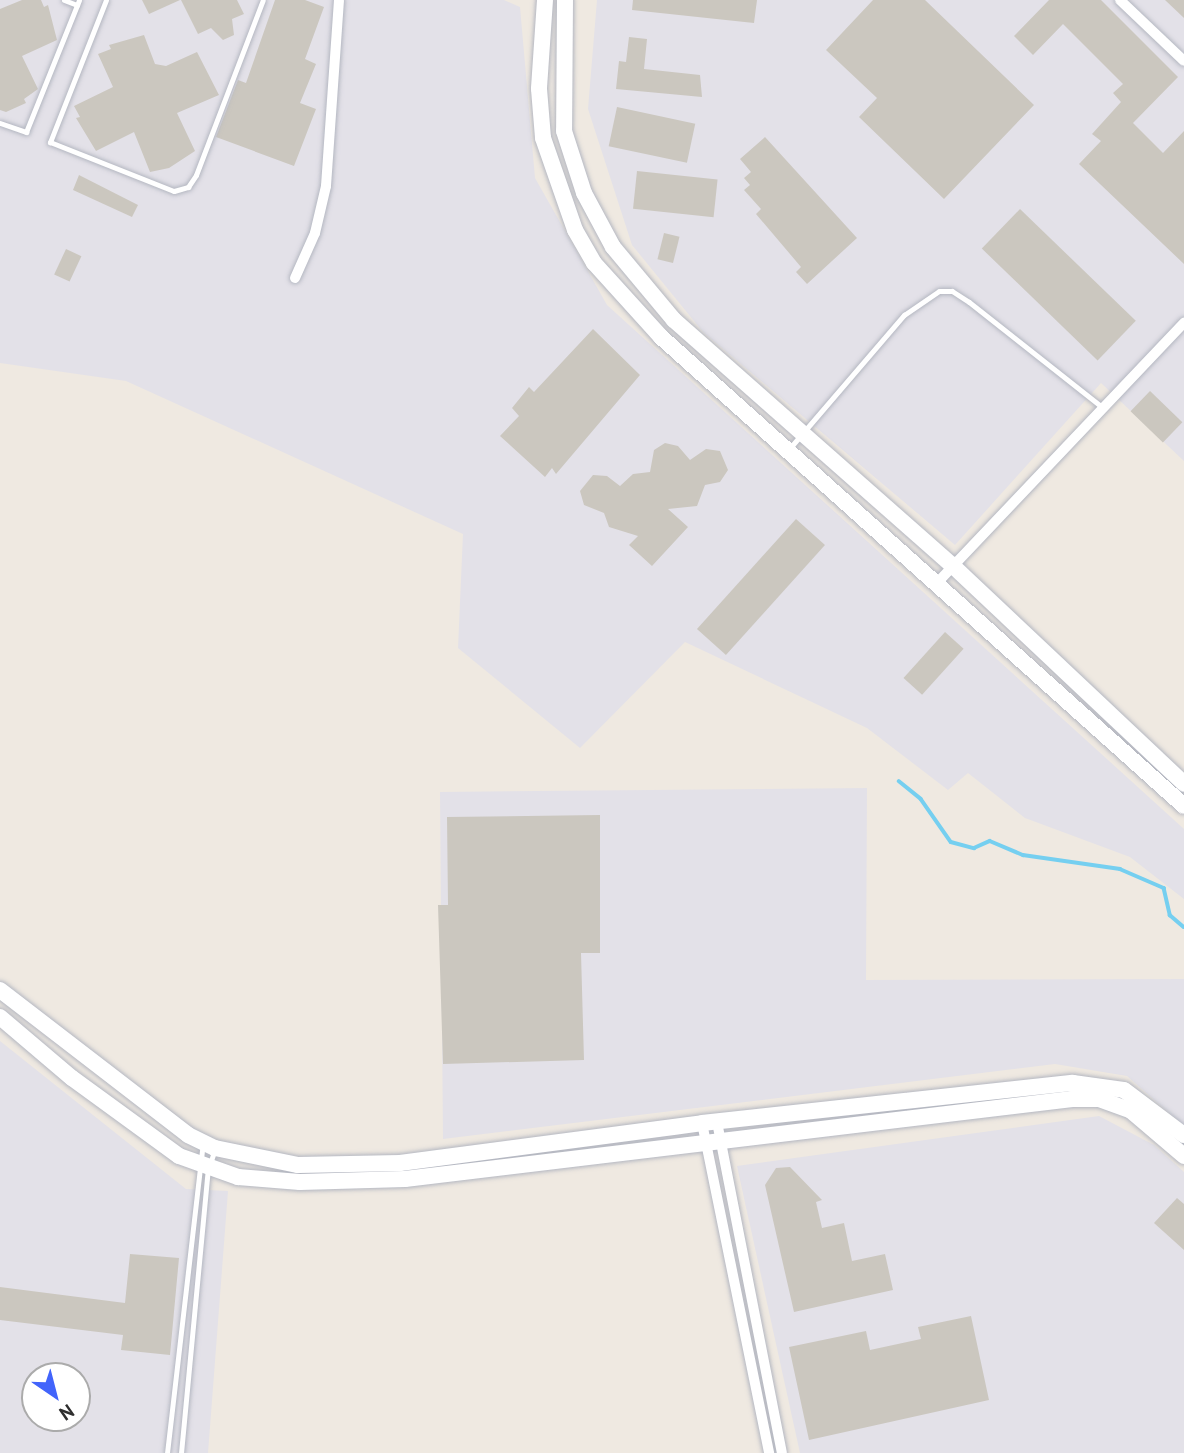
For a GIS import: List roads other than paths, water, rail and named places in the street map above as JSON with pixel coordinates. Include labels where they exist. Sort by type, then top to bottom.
[{"type":"street","points":[[295,278],[315,233],[326,186],[338,0]]},
{"type":"street","points":[[545,0],[539,89],[542,130],[550,166],[575,230],[623,298],[1184,806]]},
{"type":"street","points":[[564,0],[564,131],[574,169],[603,231],[674,320],[952,565],[1184,784]]},
{"type":"street","points":[[1120,0],[1184,61]]},
{"type":"street","points":[[937,583],[1184,323]]},
{"type":"street","points":[[0,990],[87,1061],[209,1145],[298,1165],[424,1159],[709,1122],[1073,1083],[1102,1084],[1138,1097],[1184,1135]]},
{"type":"street","points":[[0,1017],[72,1078],[203,1167],[238,1177],[300,1181],[426,1176],[1072,1098],[1099,1099],[1130,1111],[1184,1156]]},
{"type":"street","points":[[709,1122],[741,1246],[782,1453]]},
{"type":"street","points":[[713,1141],[727,1248],[769,1453]]},
{"type":"street","points":[[424,1159],[426,1176]]},
{"type":"street","points":[[727,1248],[741,1246]]},
{"type":"lane","points":[[0,122],[26,132],[78,3],[64,0]]},
{"type":"lane","points":[[106,0],[50,142],[174,191],[188,187],[196,175],[263,0]]},
{"type":"lane","points":[[789,449],[904,315],[939,291],[952,291],[969,302],[1102,407]]},
{"type":"lane","points":[[167,1453],[203,1167],[209,1145]]},
{"type":"lane","points":[[181,1453],[203,1167],[209,1145]]},
{"type":"waterway","points":[[899,781],[921,799],[951,842],[974,848],[990,841],[1023,855],[1120,869],[1164,888],[1170,915],[1184,927]]}]
